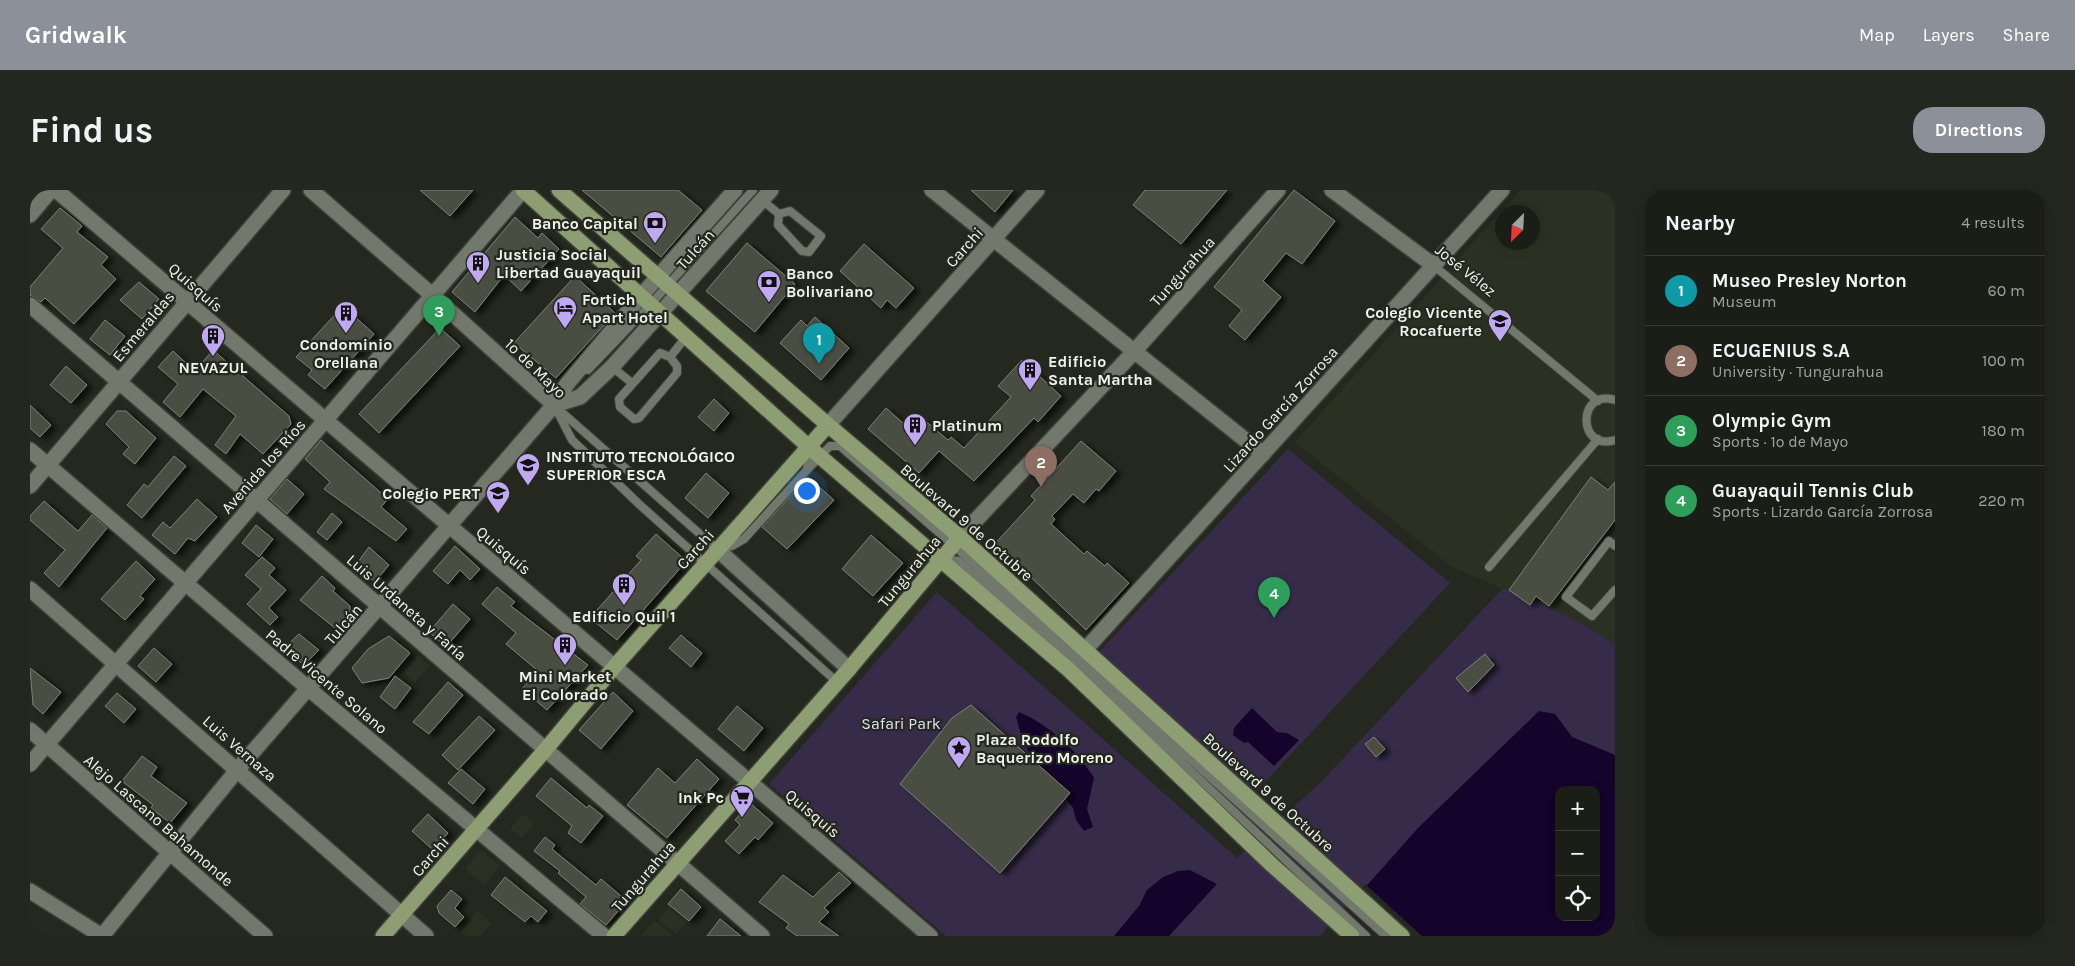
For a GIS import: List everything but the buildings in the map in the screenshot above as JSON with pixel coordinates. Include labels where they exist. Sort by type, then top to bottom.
[{"type":"main road","points":[[523,190],[814,452],[1069,670],[1272,865],[1352,936]]},
{"type":"main road","name":"Boulevard 9 de Octubre","points":[[559,190],[1084,651],[1343,890]]},
{"type":"main road","name":"Carchi","points":[[382,936],[705,564],[814,452],[828,425]]},
{"type":"main road","name":"Tungurahua","points":[[614,936],[849,669],[957,541]]},
{"type":"main road","points":[[1343,890],[1402,936]]},
{"type":"street","points":[[30,215],[51,190]]},
{"type":"street","name":"Quisquís","points":[[56,190],[930,936]]},
{"type":"street","name":"Esmeraldas","points":[[30,486],[283,190]]},
{"type":"street","name":"1º de Mayo","points":[[310,190],[554,405]]},
{"type":"street","name":"Avenida los Ríos","points":[[30,764],[523,190]]},
{"type":"street","name":"Tulcán","points":[[554,405],[580,398],[612,367],[650,305],[668,285],[735,190]]},
{"type":"street","points":[[932,190],[1263,454]]},
{"type":"street","name":"Carchi","points":[[828,425],[1038,190]]},
{"type":"street","name":"Tungurahua","points":[[957,541],[1134,352],[1278,190]]},
{"type":"street","name":"José Vélez","points":[[1332,190],[1433,265]]},
{"type":"street","name":"Lizardo García Zorrosa","points":[[1084,651],[1502,190]]},
{"type":"street","name":"Tulcán","points":[[102,936],[171,854],[238,769],[554,405],[567,384],[650,305],[762,193]]},
{"type":"street","name":"Luis Urdaneta y Faría","points":[[30,305],[762,936]]},
{"type":"street","name":"Padre Vicente Solano","points":[[30,450],[475,830],[604,936]]},
{"type":"street","points":[[718,550],[849,669]]},
{"type":"street","name":"Luis Vernaza","points":[[30,589],[238,769],[426,936]]},
{"type":"street","name":"Alejo Lascano Bahamonde","points":[[30,730],[265,936]]},
{"type":"street","points":[[30,891],[102,936]]},
{"type":"lane","points":[[762,193],[779,214],[778,225],[802,251],[809,252],[821,239],[820,234],[793,212],[779,214]]},
{"type":"lane","name":"José Vélez","points":[[1433,265],[1598,400]]},
{"type":"lane","points":[[670,358],[686,337]]},
{"type":"lane","points":[[660,353],[670,358],[678,366],[677,373],[636,419],[618,403],[632,383],[660,353]]},
{"type":"lane","points":[[612,367],[632,383]]},
{"type":"lane","points":[[1615,400],[1598,400],[1588,410],[1586,416],[1588,430],[1598,439],[1605,441],[1615,440]]},
{"type":"lane","points":[[554,405],[718,550]]},
{"type":"lane","name":"1º de Mayo","points":[[554,405],[572,440],[705,564],[837,682]]},
{"type":"lane","points":[[1489,567],[1598,439]]},
{"type":"lane","name":"Boulevard 9 de Octubre","points":[[718,550],[732,546],[744,539],[807,470],[814,452],[830,446],[840,446],[957,541],[1343,890]]},
{"type":"lane","points":[[807,470],[814,452]]},
{"type":"lane","points":[[1615,546],[1609,541],[1566,597],[1592,616],[1615,590]]},
{"type":"lane","points":[[941,559],[959,562],[1086,672],[1366,936]]},
{"type":"lane","points":[[1343,890],[1386,936]]},
{"type":"shaded area","name":"Colegio Vicente Rocafuerte","points":[[1520,190],[1615,190],[1615,644],[1572,618],[1452,567],[1295,442],[1495,218],[1495,250],[1540,250],[1540,205],[1507,205]]},
{"type":"shaded area","points":[[418,655],[430,666],[415,682],[403,672]]},
{"type":"shaded area","points":[[1252,708],[1277,732],[1287,733],[1299,740],[1274,766],[1248,742],[1244,743],[1233,735],[1234,728]]},
{"type":"shaded area","points":[[1539,711],[1555,714],[1572,737],[1615,755],[1615,936],[1322,936],[1418,828]]},
{"type":"shaded area","points":[[1019,712],[1041,724],[1061,739],[1080,758],[1094,778],[1087,809],[1093,827],[1084,831],[1076,820],[1073,808],[1030,754],[1023,741],[1016,717]]},
{"type":"shaded area","points":[[523,814],[534,823],[522,838],[510,829]]},
{"type":"shaded area","points":[[481,850],[500,866],[484,885],[465,869]]},
{"type":"shaded area","points":[[1190,870],[1217,884],[1169,936],[1114,936],[1139,906],[1147,890],[1163,877],[1178,871]]},
{"type":"shaded area","points":[[669,907],[687,921],[676,934],[658,920]]},
{"type":"shaded area","points":[[477,911],[491,923],[480,936],[466,936],[460,932]]},
{"type":"shaded area","points":[[654,920],[674,936],[641,936]]},
{"type":"green space","points":[[1288,449],[1450,583],[1255,793],[1098,653]]},
{"type":"green space","name":"Plaza Rodolfo Baquerizo Moreno","points":[[1503,588],[1572,618],[1615,644],[1615,755],[1572,737],[1555,714],[1322,936],[946,936],[769,784],[937,592],[1237,858],[1320,783]]},
{"type":"pier","points":[[1365,884],[1422,936],[1320,936]]},
{"type":"place","name":"Banco Capital","points":[[655,244]]},
{"type":"place","name":"Justicia Social Libertad Guayaquil","points":[[478,284]]},
{"type":"place","name":"Banco Bolivariano","points":[[769,303]]},
{"type":"place","name":"Fortich Apart Hotel","points":[[565,329]]},
{"type":"place","name":"Condominio Orellana","points":[[346,334]]},
{"type":"place","name":"Olympic Gym","points":[[439,336]]},
{"type":"place","name":"Colegio Vicente Rocafuerte","points":[[1500,342]]},
{"type":"place","name":"NEVAZUL","points":[[213,357]]},
{"type":"place","name":"Museo Presley Norton","points":[[819,364]]},
{"type":"place","name":"Edificio Santa Martha","points":[[1030,391]]},
{"type":"place","name":"Platinum","points":[[915,446]]},
{"type":"place","name":"INSTITUTO TECNOLÓGICO SUPERIOR ESCA","points":[[528,486]]},
{"type":"place","name":"ECUGENIUS S.A","points":[[1041,487]]},
{"type":"place","name":"Colegio PERT","points":[[498,514]]},
{"type":"place","name":"Edificio Quil 1","points":[[624,606]]},
{"type":"place","name":"Guayaquil Tennis Club","points":[[1274,618]]},
{"type":"place","name":"Mini Market El Colorado","points":[[565,666]]},
{"type":"place","name":"Plaza Rodolfo Baquerizo Moreno","points":[[959,769]]},
{"type":"place","name":"Ink Pc","points":[[742,818]]},
{"type":"park label","name":"Safari Park","points":[[901,723]]}]
